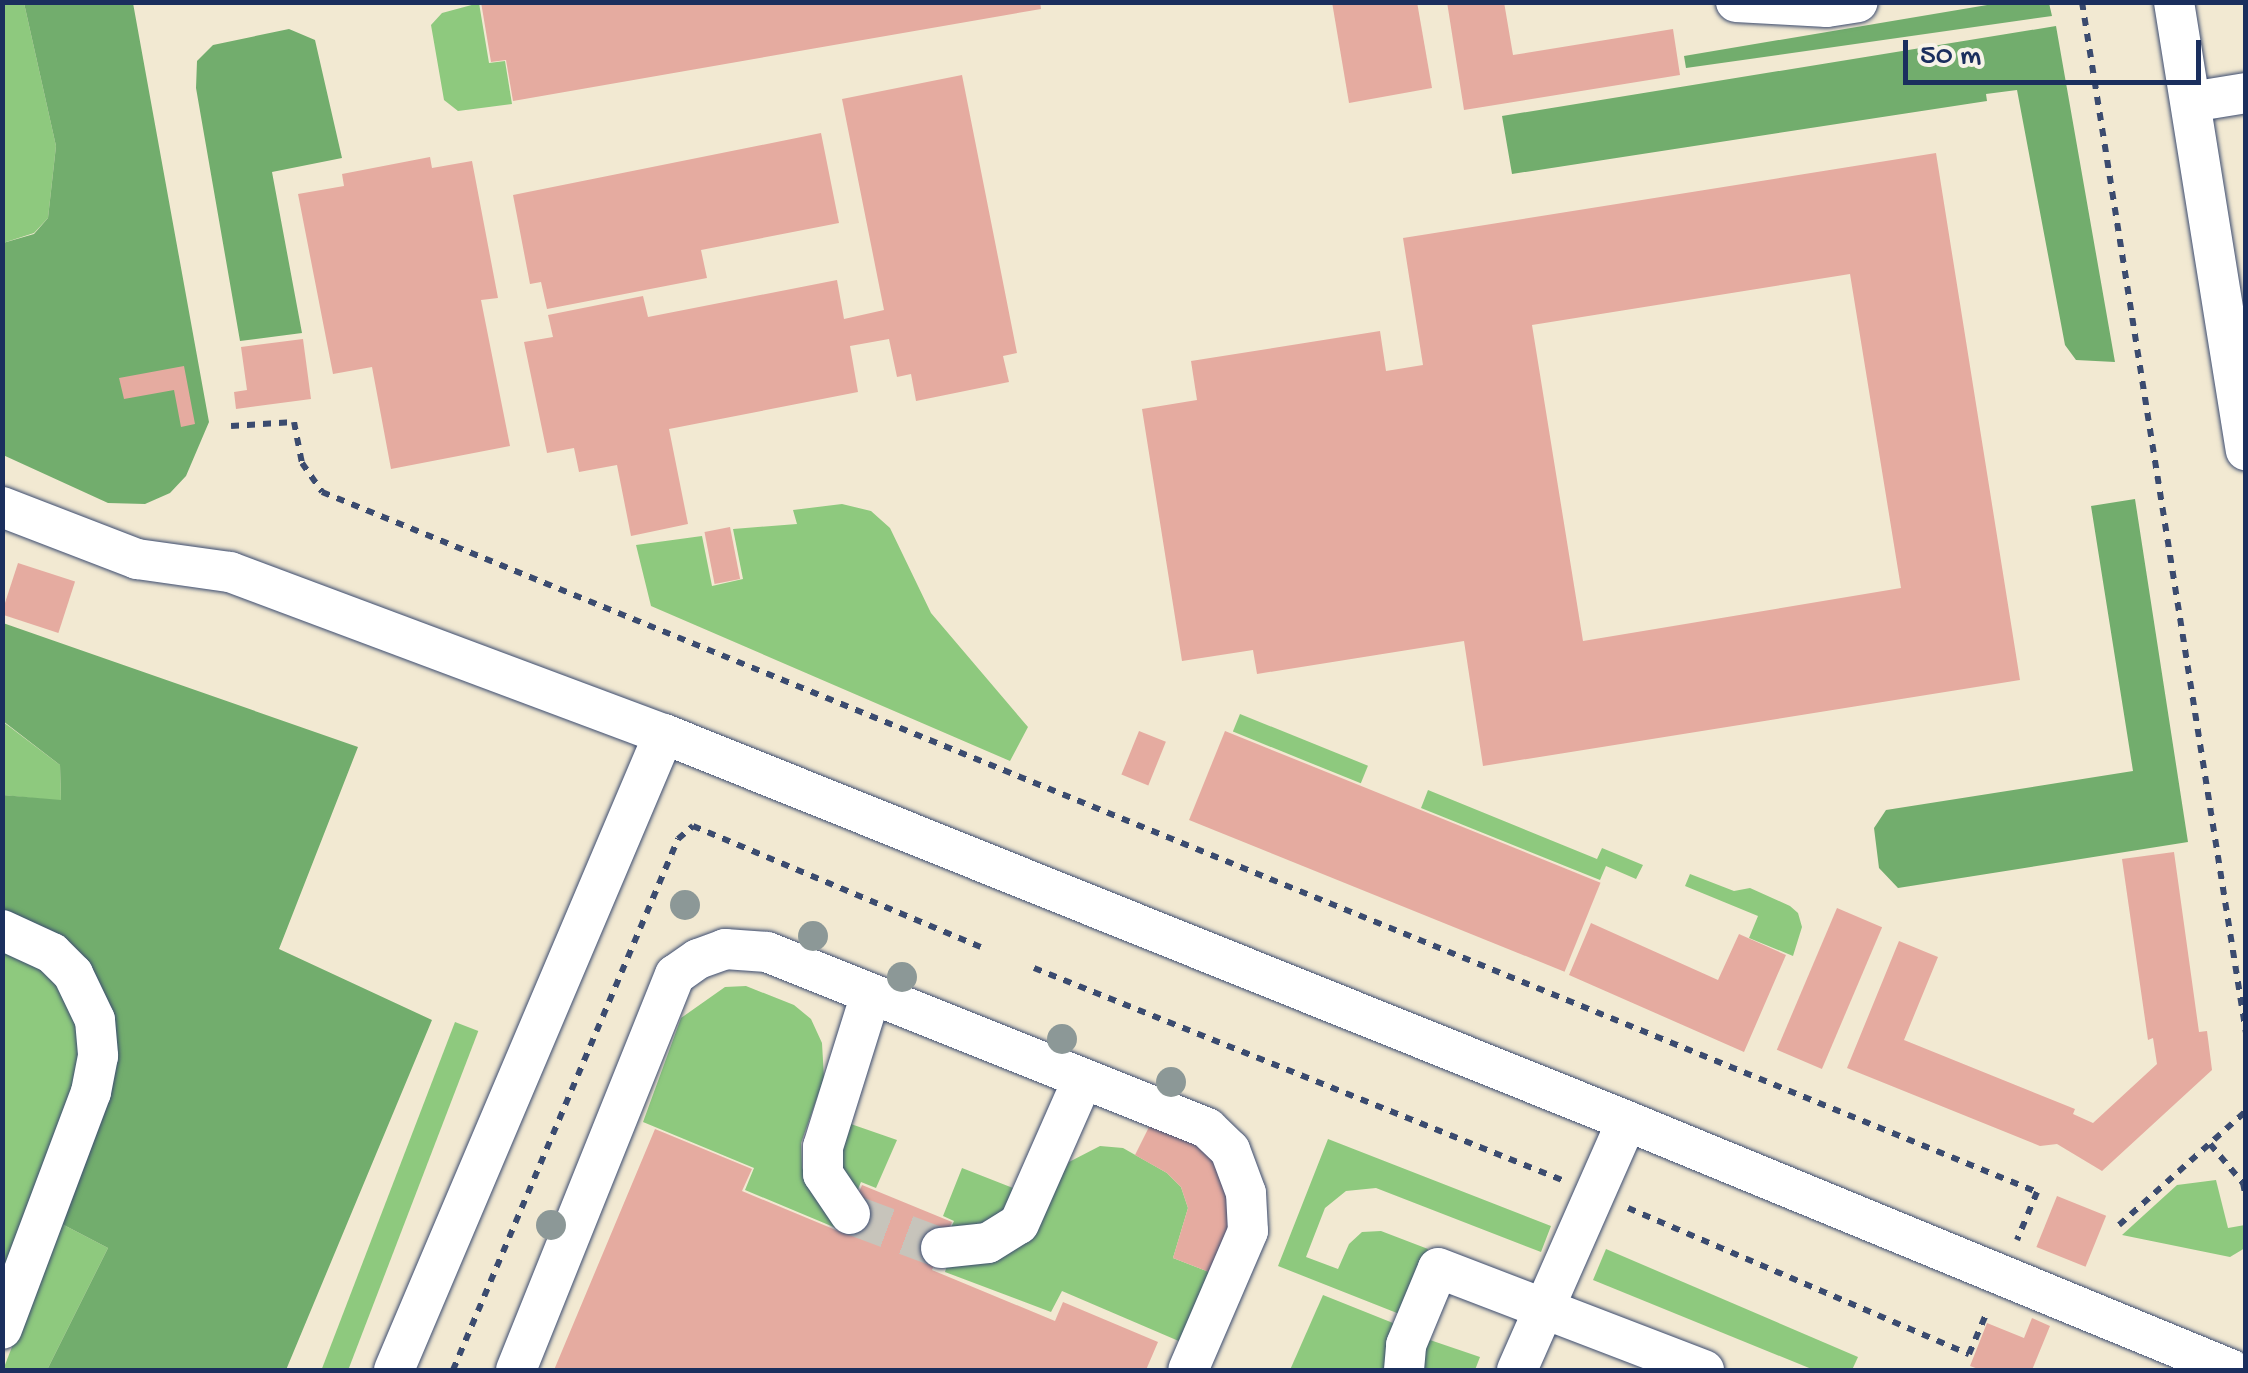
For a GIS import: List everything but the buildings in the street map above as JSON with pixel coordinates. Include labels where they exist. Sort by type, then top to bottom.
[{"type":"street","points":[[1736,2],[1827,6],[1858,2]]},
{"type":"street","points":[[2174,2],[2246,450]]},
{"type":"street","points":[[2190,102],[2246,93]]},
{"type":"street","points":[[2,507],[136,559],[230,572],[664,734],[1627,1121],[2232,1370]]},
{"type":"street","points":[[394,1370],[664,734]]},
{"type":"street","points":[[2,930],[52,952],[74,974],[96,1020],[98,1056],[91,1092],[2,1329]]},
{"type":"street","points":[[516,1370],[676,975],[698,958],[726,950],[768,952],[1208,1128],[1230,1150],[1246,1193],[1248,1231],[1188,1370]]},
{"type":"street","points":[[850,1214],[823,1174],[823,1148],[871,994]]},
{"type":"street","points":[[941,1248],[988,1243],[1019,1224],[1083,1079]]},
{"type":"street","points":[[1518,1370],[1545,1309],[1584,1188],[1627,1121]]},
{"type":"street","points":[[1404,1370],[1406,1345],[1438,1268],[1545,1309],[1647,1360],[1704,1370]]},
{"type":"path","points":[[2082,2],[2246,1033]]},
{"type":"path","points":[[231,426],[294,422],[302,463],[322,492],[2036,1192],[2012,1280],[1970,1354],[1584,1188],[1034,968]]},
{"type":"path","points":[[2119,1225],[2246,1111]]},
{"type":"path","points":[[2210,1144],[2243,1182],[2246,1199]]},
{"type":"green space","points":[[3,3],[24,3],[56,146],[48,218],[34,233],[3,243]]},
{"type":"green space","points":[[24,3],[133,3],[209,422],[186,476],[170,493],[145,504],[108,503],[3,455],[3,243],[34,234],[48,218],[56,146]]},
{"type":"green space","points":[[479,3],[489,63],[505,61],[512,104],[458,111],[444,100],[431,25],[442,13]]},
{"type":"green space","points":[[1999,3],[2049,3],[2052,16],[1686,68],[1684,56]]},
{"type":"green space","points":[[2056,26],[2115,362],[2076,360],[2065,345],[2017,90],[1986,94],[1987,101],[1512,174],[1502,116]]},
{"type":"green space","points":[[289,29],[315,40],[342,158],[272,172],[302,333],[240,341],[196,88],[197,61],[213,45]]},
{"type":"green space","points":[[2135,499],[2188,842],[1898,888],[1879,868],[1874,828],[1886,810],[2133,771],[2091,506]]},
{"type":"green space","points":[[842,504],[871,511],[890,528],[931,613],[1028,727],[1010,761],[651,606],[636,545],[702,536],[712,586],[743,579],[733,529],[797,524],[793,510]]},
{"type":"green space","points":[[3,623],[358,747],[279,949],[432,1020],[286,1370],[47,1370],[108,1248],[60,1223],[111,1044],[3,917],[3,795],[61,800],[60,765],[3,721]]},
{"type":"green space","points":[[1240,714],[1368,766],[1361,783],[1233,732]]},
{"type":"green space","points":[[2,721],[60,765],[61,801],[3,795]]},
{"type":"green space","points":[[1428,790],[1597,859],[1602,848],[1643,865],[1636,879],[1606,866],[1600,880],[1421,808]]},
{"type":"green space","points":[[1690,874],[1734,891],[1750,888],[1790,906],[1798,913],[1802,927],[1793,956],[1749,938],[1758,916],[1685,886]]},
{"type":"green space","points":[[3,938],[60,983],[88,1053],[3,1294]]},
{"type":"green space","points":[[746,986],[794,1005],[811,1019],[822,1043],[824,1078],[801,1143],[802,1168],[816,1197],[838,1222],[836,1228],[745,1190],[754,1168],[643,1122],[681,1018],[725,987]]},
{"type":"green space","points":[[455,1022],[478,1031],[348,1370],[321,1370]]},
{"type":"green space","points":[[848,1123],[897,1140],[876,1188],[861,1182],[856,1194],[844,1181],[839,1147]]},
{"type":"green space","points":[[1328,1139],[1551,1226],[1541,1252],[1376,1188],[1346,1191],[1325,1208],[1306,1257],[1338,1269],[1349,1244],[1362,1232],[1381,1231],[1428,1249],[1402,1315],[1278,1266]]},
{"type":"green space","points":[[1100,1146],[1123,1148],[1167,1173],[1181,1187],[1188,1208],[1173,1258],[1209,1272],[1181,1342],[1062,1291],[1051,1312],[945,1272],[947,1265],[1030,1234],[1069,1162]]},
{"type":"green space","points":[[962,1168],[1013,1188],[1004,1212],[992,1225],[949,1232],[954,1221],[943,1216]]},
{"type":"green space","points":[[2216,1180],[2228,1228],[2245,1225],[2245,1248],[2230,1257],[2122,1235],[2177,1185]]},
{"type":"green space","points":[[60,1223],[108,1248],[47,1370],[3,1370]]},
{"type":"green space","points":[[1606,1249],[1858,1357],[1852,1370],[1814,1370],[1593,1280]]},
{"type":"green space","points":[[1323,1295],[1398,1325],[1394,1370],[1290,1370]]},
{"type":"green space","points":[[1430,1340],[1480,1357],[1475,1370],[1422,1370],[1422,1341]]},
{"type":"tunnel","points":[[850,1214],[941,1248]]}]
